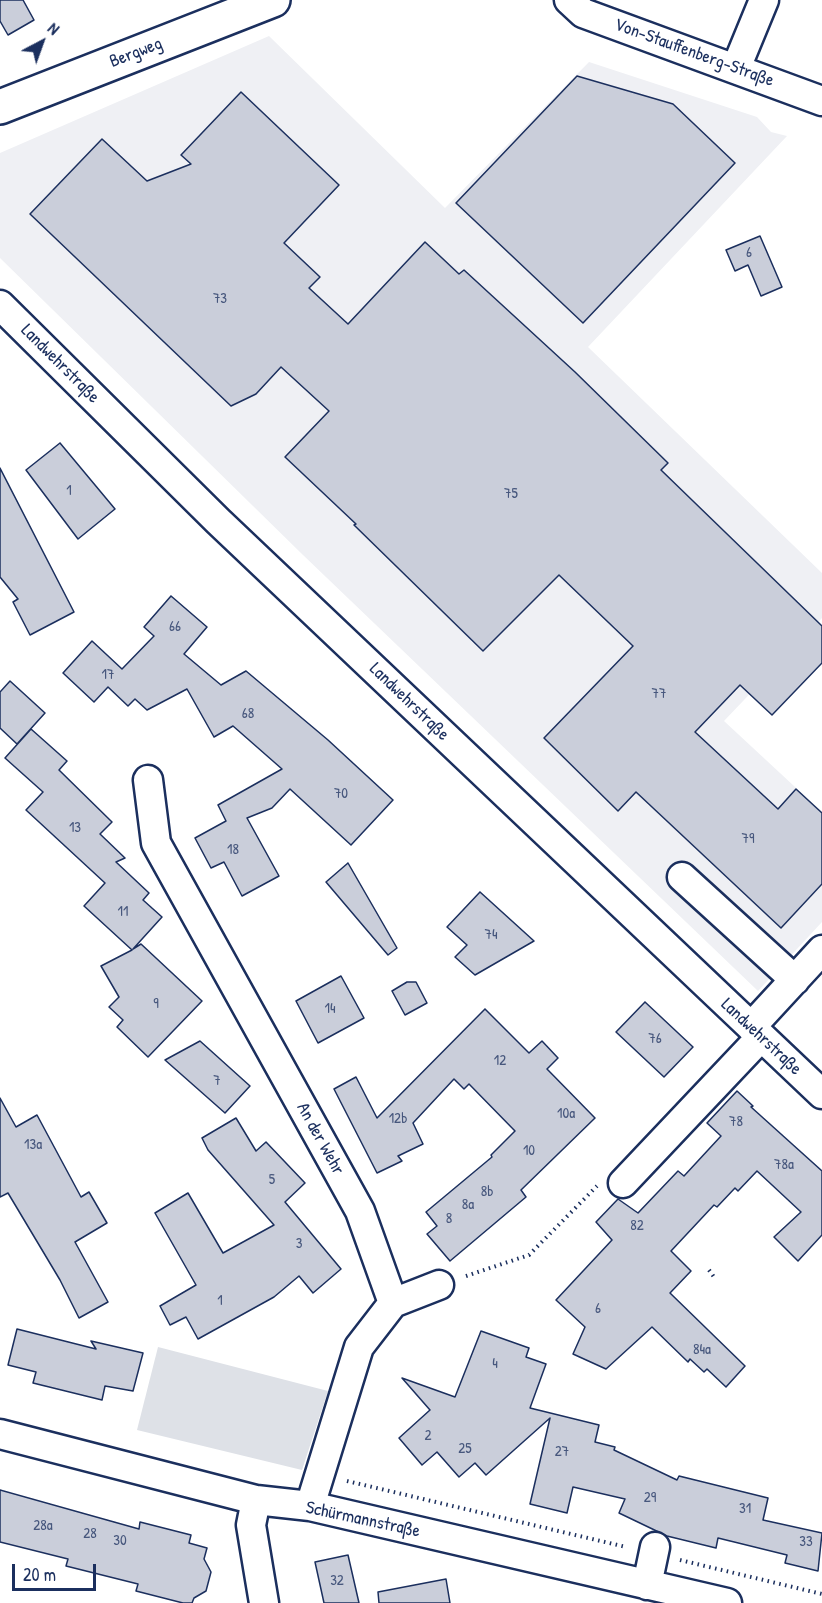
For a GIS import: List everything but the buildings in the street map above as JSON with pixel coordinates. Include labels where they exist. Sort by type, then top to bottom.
[{"type":"main road","name":"Bergweg","points":[[0,107],[273,0]]},
{"type":"street","name":"Von-Stauffenberg-Straße","points":[[569,0],[584,13],[822,101]]},
{"type":"street","points":[[736,68],[764,0]]},
{"type":"street","name":"Landwehrstraße","points":[[6,321],[822,1094]]},
{"type":"street","name":"An der Wehr","points":[[148,780],[156,843],[360,1211],[393,1303]]},
{"type":"street","points":[[682,877],[795,980]]},
{"type":"street","points":[[623,1183],[756,1032],[795,980],[822,950]]},
{"type":"street","points":[[310,1506],[359,1347],[393,1303],[440,1285]]},
{"type":"street","name":"Schürmannstraße","points":[[0,1434],[256,1500],[310,1506],[727,1603]]},
{"type":"street","points":[[256,1500],[251,1525],[264,1603]]},
{"type":"street","points":[[647,1585],[655,1550]]},
{"type":"path","points":[[709,1270],[714,1277]]},
{"type":"path","points":[[320,1474],[655,1550],[822,1594]]},
{"type":"shaded area","points":[[269,36],[445,208],[589,62],[757,117],[771,132],[787,136],[588,347],[822,573],[822,618],[724,721],[822,812],[822,922],[758,991],[303,555],[0,258],[0,153]]},
{"type":"shaded area","points":[[158,1347],[328,1391],[302,1470],[137,1430]]}]
